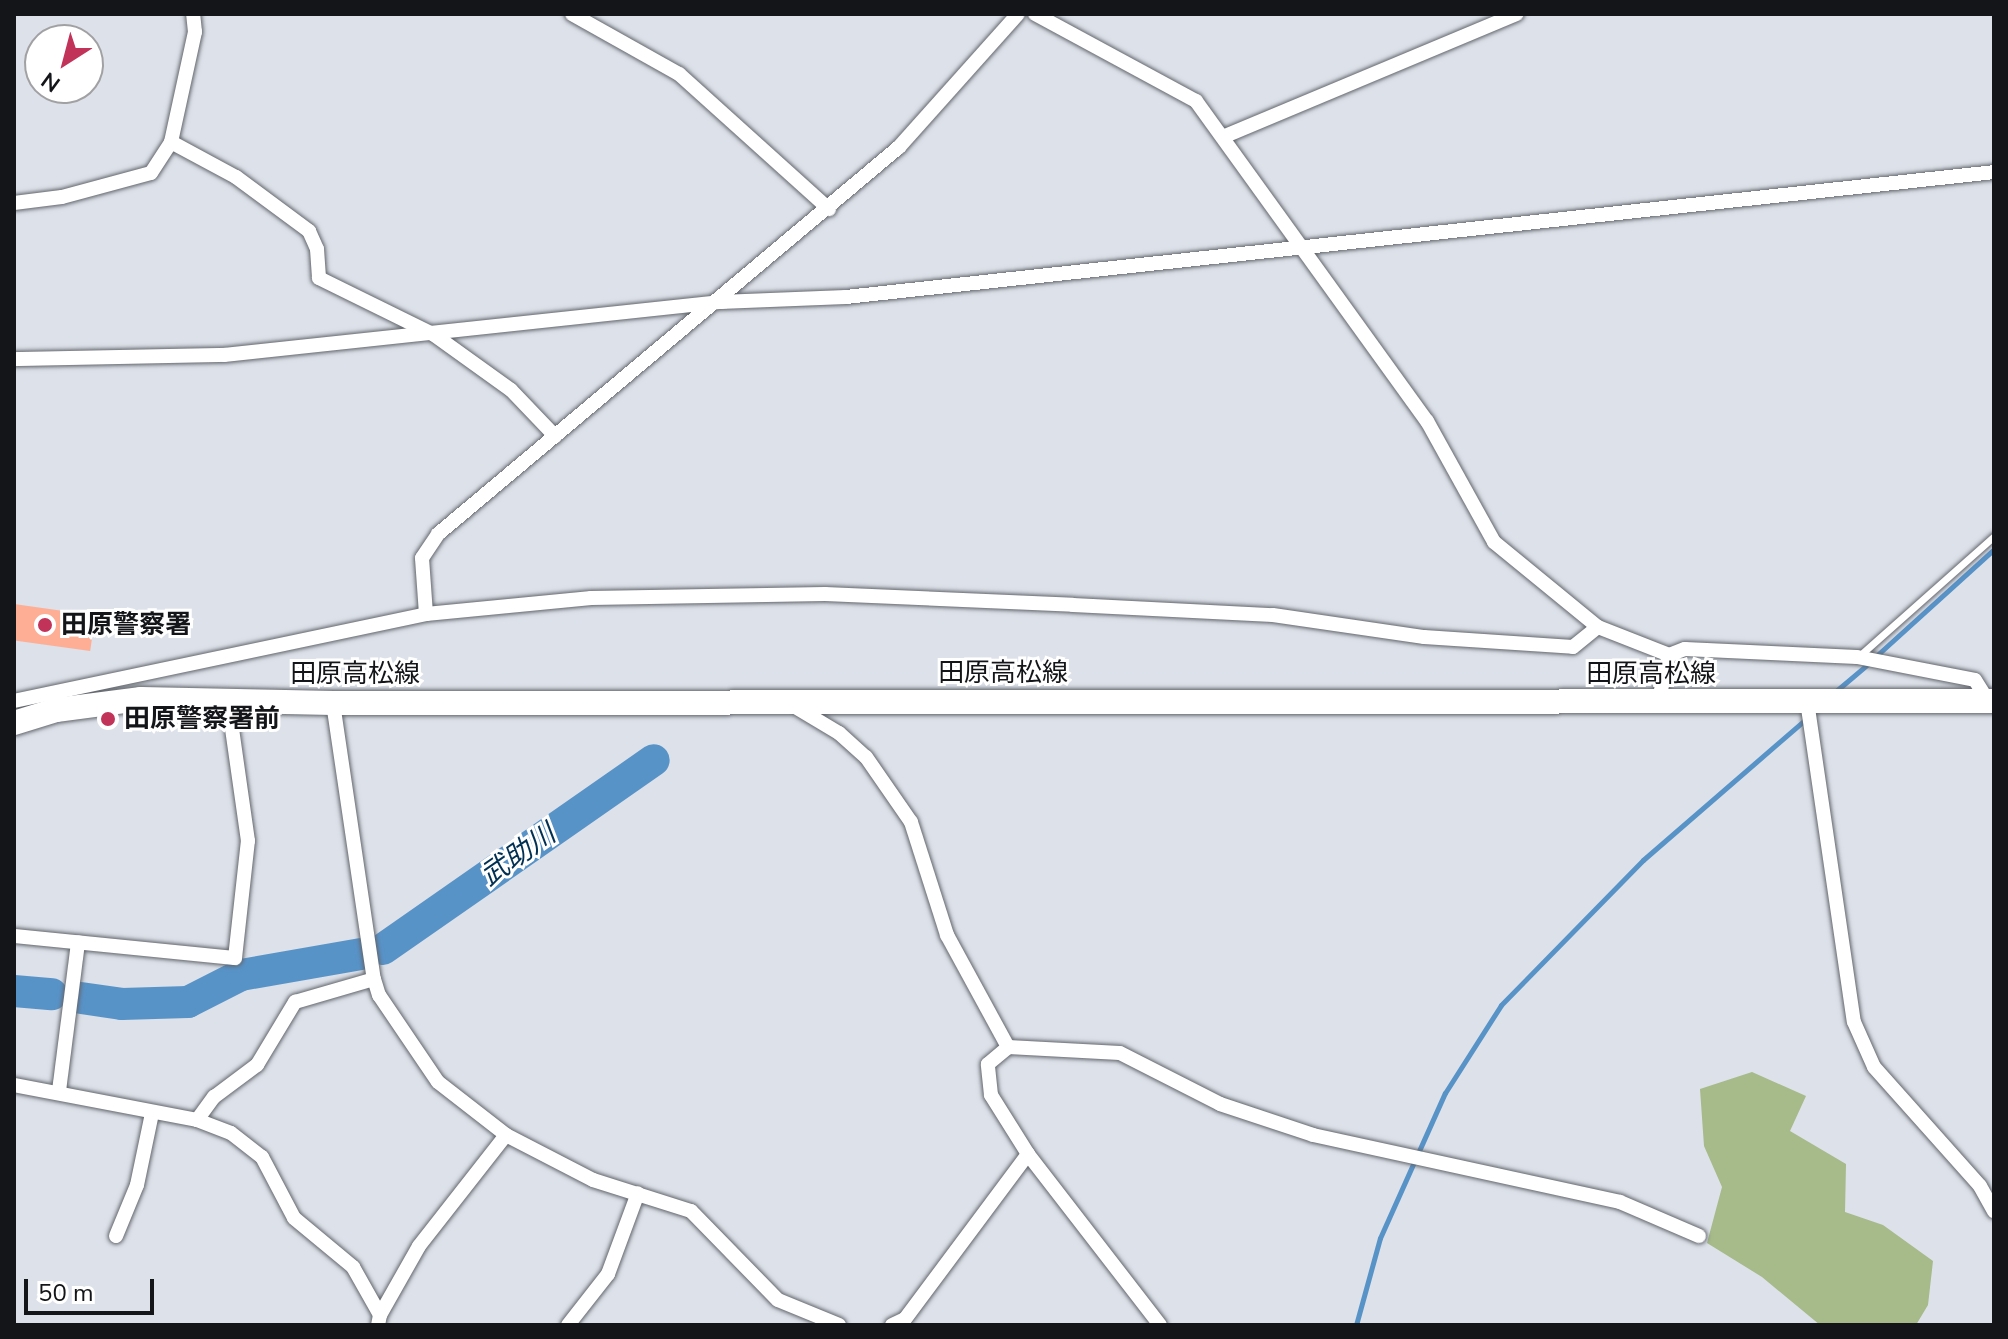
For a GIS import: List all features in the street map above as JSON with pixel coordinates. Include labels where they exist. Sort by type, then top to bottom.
[{"type":"main road","name":"田原高松線","points":[[14,723],[56,702],[141,699],[333,703],[783,700],[1991,701]]},
{"type":"street","points":[[14,203],[62,197],[151,173],[171,142],[195,32],[193,14]]},
{"type":"street","points":[[572,14],[679,74],[829,209]]},
{"type":"street","points":[[426,614],[422,558],[438,534],[721,302],[899,147],[1018,14]]},
{"type":"street","points":[[1035,14],[1196,101],[1225,136],[1299,246],[1427,421],[1494,542],[1598,627],[1669,655],[1685,649],[1857,657],[1975,680],[1991,701]]},
{"type":"street","points":[[1225,136],[1517,14]]},
{"type":"street","points":[[171,142],[236,177],[309,231],[317,249],[319,278],[433,334],[511,390],[555,436]]},
{"type":"street","points":[[14,359],[224,355],[721,302],[846,297],[1209,260],[1299,246],[1994,172]]},
{"type":"street","points":[[14,701],[56,702],[187,661],[426,614],[591,598],[809,594],[1273,615],[1424,637],[1573,647],[1598,627]]},
{"type":"street","points":[[1658,703],[1669,655]]},
{"type":"street","points":[[783,700],[839,733],[866,757],[911,822],[947,935],[1008,1047]]},
{"type":"street","points":[[14,936],[235,958],[248,841],[228,701]]},
{"type":"street","points":[[1807,701],[1854,1022],[1874,1067],[1980,1186],[1994,1211]]},
{"type":"street","points":[[333,703],[374,979],[379,995],[438,1082],[506,1135],[593,1180],[691,1211],[778,1300],[839,1325]]},
{"type":"street","points":[[59,1091],[78,942]]},
{"type":"street","points":[[197,1120],[214,1097],[257,1065],[295,1002],[374,979]]},
{"type":"street","points":[[1160,1325],[1028,1154],[991,1095],[988,1064],[1008,1047],[1120,1053],[1220,1104],[1313,1135],[1620,1202],[1699,1236]]},
{"type":"street","points":[[14,1085],[59,1091],[152,1113],[197,1120],[231,1133],[262,1157],[294,1218],[353,1267],[379,1320]]},
{"type":"street","points":[[116,1236],[137,1185],[152,1113]]},
{"type":"street","points":[[379,1320],[419,1246],[506,1135]]},
{"type":"street","points":[[892,1325],[905,1319],[1028,1154]]},
{"type":"street","points":[[568,1325],[608,1274],[638,1193]]},
{"type":"lane","points":[[1857,657],[1994,536]]},
{"type":"green space","points":[[1752,1072],[1806,1096],[1790,1131],[1846,1164],[1845,1212],[1883,1225],[1933,1261],[1928,1305],[1916,1325],[1820,1325],[1762,1277],[1707,1243],[1722,1187],[1704,1146],[1700,1089]]},
{"type":"building","points":[[14,604],[95,615],[90,651],[14,640]]},
{"type":"waterway","points":[[1875,657],[1994,549]]},
{"type":"waterway","points":[[1836,691],[1868,664]]},
{"type":"waterway","points":[[1356,1325],[1380,1238],[1445,1093],[1501,1005],[1643,860],[1808,717]]},
{"type":"waterway","name":"武助川","points":[[383,949],[654,760]]},
{"type":"waterway","name":"武助川","points":[[81,998],[122,1004],[188,1002],[241,975],[361,954]]},
{"type":"waterway","name":"武助川","points":[[14,991],[52,994]]},
{"type":"place","name":"田原警察署","points":[[45,625]]},
{"type":"place","name":"田原警察署前","points":[[108,719]]}]
